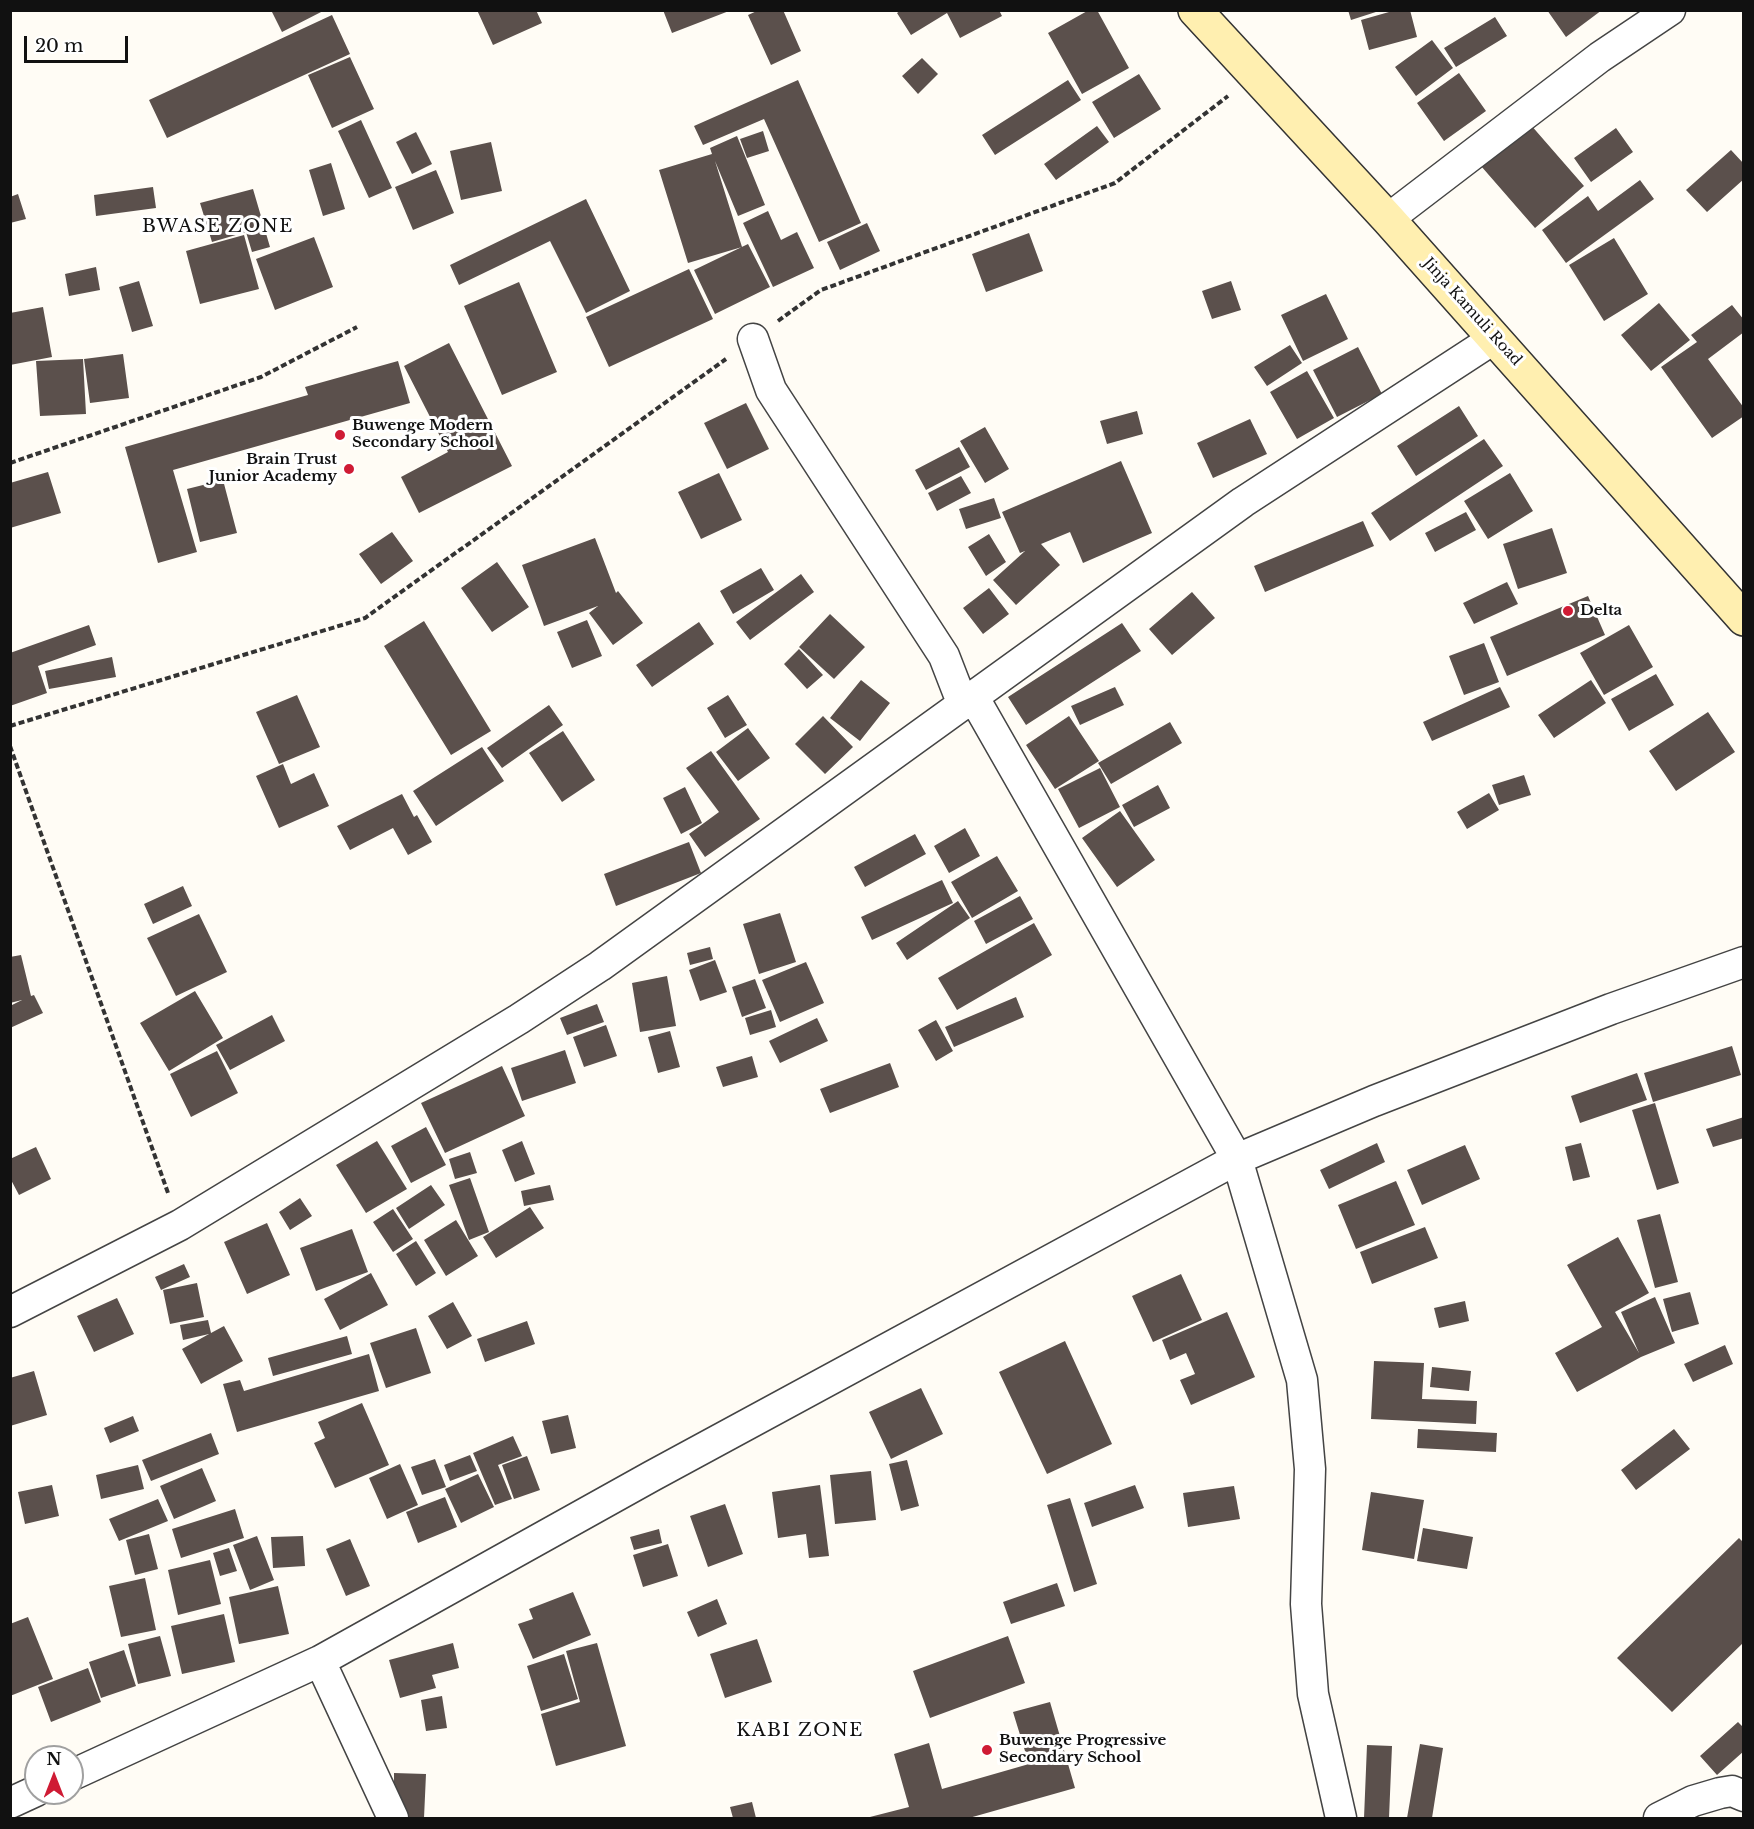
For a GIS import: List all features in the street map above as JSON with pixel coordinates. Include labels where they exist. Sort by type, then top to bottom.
[{"type":"main road","name":"Jinja Kamuli Road","points":[[1195,10],[1388,219],[1743,619]]},
{"type":"street","points":[[1388,219],[1600,57],[1671,10]]},
{"type":"street","points":[[10,1312],[180,1225],[519,1019],[591,972],[1243,502],[1495,338]]},
{"type":"street","points":[[753,339],[771,390],[944,656],[968,701],[1237,1159],[1302,1380],[1310,1469],[1306,1604],[1313,1694],[1341,1818]]},
{"type":"street","points":[[84,1769],[320,1661],[662,1471],[1237,1159],[1406,1088],[1611,1008],[1743,962]]},
{"type":"street","points":[[320,1661],[393,1818]]},
{"type":"street","points":[[1659,1818],[1693,1801],[1720,1792],[1732,1791],[1743,1796]]},
{"type":"street","points":[[10,1803],[24,1797]]},
{"type":"path","points":[[10,726],[364,618],[821,290],[1115,183],[1255,75]]},
{"type":"path","points":[[10,463],[261,377],[357,327]]},
{"type":"path","points":[[10,746],[180,1225]]},
{"type":"building","points":[[271,10],[325,10],[282,32]]},
{"type":"building","points":[[477,10],[536,10],[542,23],[493,45]]},
{"type":"building","points":[[663,10],[729,10],[729,11],[672,33]]},
{"type":"building","points":[[759,10],[783,10],[801,51],[771,65],[748,15]]},
{"type":"building","points":[[901,10],[999,10],[1002,16],[960,38],[947,13],[911,35],[897,13]]},
{"type":"building","points":[[1089,10],[1097,10],[1129,68],[1082,94],[1048,33]]},
{"type":"building","points":[[1348,10],[1379,10],[1379,11],[1351,20]]},
{"type":"building","points":[[1396,10],[1410,10],[1417,37],[1369,50],[1361,20]]},
{"type":"building","points":[[1547,10],[1602,10],[1566,37]]},
{"type":"building","points":[[332,15],[350,54],[167,138],[149,100]]},
{"type":"building","points":[[1495,17],[1507,36],[1456,67],[1444,48]]},
{"type":"building","points":[[1432,40],[1453,68],[1416,96],[1395,67]]},
{"type":"building","points":[[350,57],[374,109],[332,128],[308,75]]},
{"type":"building","points":[[922,58],[938,74],[918,94],[902,76]]},
{"type":"building","points":[[1459,73],[1486,111],[1444,141],[1417,103]]},
{"type":"building","points":[[1139,74],[1161,109],[1114,138],[1092,102]]},
{"type":"building","points":[[798,80],[861,223],[819,242],[764,119],[703,145],[694,126]]},
{"type":"building","points":[[1068,80],[1081,100],[995,155],[982,135]]},
{"type":"building","points":[[361,120],[392,188],[369,198],[338,131]]},
{"type":"building","points":[[1530,124],[1584,186],[1535,228],[1481,166]]},
{"type":"building","points":[[1097,126],[1109,142],[1056,180],[1044,164]]},
{"type":"building","points":[[1616,128],[1633,152],[1591,182],[1574,158]]},
{"type":"building","points":[[763,131],[769,151],[747,158],[740,139]]},
{"type":"building","points":[[416,132],[432,164],[412,174],[396,142]]},
{"type":"building","points":[[737,136],[765,205],[738,216],[715,161],[742,247],[688,263],[659,170],[712,154],[710,148]]},
{"type":"building","points":[[491,142],[502,191],[461,200],[450,151]]},
{"type":"building","points":[[1731,150],[1744,164],[1744,179],[1707,212],[1686,190]]},
{"type":"building","points":[[331,163],[345,209],[323,216],[309,170]]},
{"type":"building","points":[[436,170],[454,213],[413,230],[395,187]]},
{"type":"building","points":[[1640,180],[1654,199],[1566,263],[1542,230],[1588,196],[1598,211]]},
{"type":"building","points":[[153,187],[156,208],[96,216],[94,195]]},
{"type":"building","points":[[253,189],[270,247],[252,252],[246,232],[212,242],[200,203]]},
{"type":"building","points":[[18,194],[26,219],[10,223],[10,197]]},
{"type":"building","points":[[586,199],[630,291],[586,313],[550,241],[459,285],[450,265]]},
{"type":"building","points":[[768,211],[781,240],[797,232],[814,268],[773,287],[743,223]]},
{"type":"building","points":[[867,223],[880,251],[840,270],[827,242]]},
{"type":"building","points":[[1029,233],[1043,271],[986,292],[972,254]]},
{"type":"building","points":[[244,235],[259,289],[200,304],[186,251]]},
{"type":"building","points":[[314,237],[333,287],[275,310],[256,259]]},
{"type":"building","points":[[1614,238],[1648,294],[1604,321],[1569,265]]},
{"type":"building","points":[[748,244],[770,287],[715,314],[694,270]]},
{"type":"building","points":[[96,267],[100,290],[69,296],[65,274]]},
{"type":"building","points":[[689,269],[713,319],[609,367],[586,317]]},
{"type":"building","points":[[139,281],[153,326],[132,332],[119,287]]},
{"type":"building","points":[[1231,281],[1241,310],[1212,319],[1202,291]]},
{"type":"building","points":[[519,282],[557,372],[502,395],[464,306]]},
{"type":"building","points":[[1326,294],[1348,339],[1303,361],[1281,315]]},
{"type":"building","points":[[1659,303],[1690,340],[1651,371],[1621,335]]},
{"type":"building","points":[[1732,305],[1744,320],[1744,332],[1708,359],[1744,408],[1744,416],[1712,438],[1661,367],[1697,342],[1691,335]]},
{"type":"building","points":[[43,307],[52,357],[10,365],[10,313]]},
{"type":"building","points":[[449,343],[512,466],[419,513],[401,477],[448,452],[404,366]]},
{"type":"building","points":[[1290,345],[1302,363],[1267,386],[1254,367]]},
{"type":"building","points":[[1358,347],[1382,394],[1337,417],[1313,370]]},
{"type":"building","points":[[123,354],[129,398],[90,403],[84,359]]},
{"type":"building","points":[[83,359],[86,414],[40,416],[36,361]]},
{"type":"building","points":[[398,361],[410,403],[173,470],[197,552],[158,563],[125,447],[308,395],[305,387]]},
{"type":"building","points":[[1307,371],[1334,418],[1297,439],[1270,392]]},
{"type":"building","points":[[746,403],[769,449],[727,469],[704,423]]},
{"type":"building","points":[[1459,406],[1478,436],[1416,476],[1397,446]]},
{"type":"building","points":[[1137,411],[1143,434],[1107,444],[1100,421]]},
{"type":"building","points":[[1250,419],[1267,454],[1213,478],[1197,443]]},
{"type":"building","points":[[985,427],[1009,469],[985,483],[960,441]]},
{"type":"building","points":[[1484,439],[1503,466],[1390,541],[1371,513]]},
{"type":"building","points":[[959,447],[970,467],[926,490],[915,470]]},
{"type":"building","points":[[1121,461],[1152,533],[1083,563],[1070,532],[1041,544],[1060,565],[1016,605],[993,580],[1025,551],[1020,553],[1002,512]]},
{"type":"building","points":[[48,472],[61,513],[10,528],[10,483]]},
{"type":"building","points":[[719,473],[742,520],[701,539],[678,492]]},
{"type":"building","points":[[1510,473],[1533,511],[1488,539],[1464,501]]},
{"type":"building","points":[[961,476],[971,493],[937,511],[928,493]]},
{"type":"building","points":[[223,480],[237,533],[200,542],[187,489]]},
{"type":"building","points":[[994,498],[1001,518],[966,529],[959,509]]},
{"type":"building","points":[[1466,512],[1476,530],[1435,552],[1425,533]]},
{"type":"building","points":[[1363,521],[1374,546],[1265,592],[1254,566]]},
{"type":"building","points":[[1552,528],[1567,573],[1518,589],[1503,544]]},
{"type":"building","points":[[392,532],[413,561],[381,584],[359,554]]},
{"type":"building","points":[[989,534],[1006,562],[986,576],[968,547]]},
{"type":"building","points":[[595,538],[616,593],[618,591],[643,623],[613,645],[589,613],[598,606],[544,626],[522,565]]},
{"type":"building","points":[[497,562],[529,607],[492,632],[461,588]]},
{"type":"building","points":[[761,568],[774,590],[733,614],[720,591]]},
{"type":"building","points":[[801,574],[814,592],[750,640],[736,622]]},
{"type":"building","points":[[1507,582],[1518,604],[1474,624],[1463,603]]},
{"type":"building","points":[[989,588],[1009,614],[983,634],[963,608]]},
{"type":"building","points":[[1192,592],[1215,618],[1172,655],[1149,629]]},
{"type":"building","points":[[1588,596],[1605,635],[1507,676],[1490,637]]},
{"type":"building","points":[[830,614],[865,647],[834,679],[799,647]]},
{"type":"building","points":[[587,620],[602,656],[572,668],[557,632]]},
{"type":"building","points":[[424,621],[491,731],[451,755],[384,646]]},
{"type":"building","points":[[699,622],[714,644],[652,687],[636,665]]},
{"type":"building","points":[[1122,623],[1141,651],[1026,725],[1008,697]]},
{"type":"building","points":[[89,625],[96,645],[38,666],[47,693],[10,706],[10,653]]},
{"type":"building","points":[[1629,625],[1653,667],[1604,695],[1580,653]]},
{"type":"building","points":[[1484,643],[1499,682],[1464,695],[1449,656]]},
{"type":"building","points":[[799,649],[823,675],[807,689],[784,664]]},
{"type":"building","points":[[112,657],[116,677],[49,689],[45,671]]},
{"type":"building","points":[[1656,674],[1674,705],[1629,731],[1611,699]]},
{"type":"building","points":[[861,680],[890,703],[860,741],[830,718]]},
{"type":"building","points":[[1591,680],[1606,703],[1554,738],[1538,715]]},
{"type":"building","points":[[1115,687],[1124,705],[1080,725],[1071,706]]},
{"type":"building","points":[[1500,687],[1510,707],[1432,741],[1423,722]]},
{"type":"building","points":[[297,695],[320,747],[279,764],[256,712]]},
{"type":"building","points":[[728,695],[747,725],[725,738],[707,708]]},
{"type":"building","points":[[549,705],[563,725],[502,768],[487,748]]},
{"type":"building","points":[[1708,712],[1735,752],[1676,791],[1649,751]]},
{"type":"building","points":[[823,716],[853,747],[825,774],[795,744]]},
{"type":"building","points":[[1069,716],[1099,761],[1055,789],[1026,745]]},
{"type":"building","points":[[1170,722],[1182,743],[1111,784],[1098,763]]},
{"type":"building","points":[[748,728],[770,758],[738,781],[716,752]]},
{"type":"building","points":[[563,731],[595,780],[562,802],[529,753]]},
{"type":"building","points":[[482,747],[504,781],[436,826],[413,791]]},
{"type":"building","points":[[711,751],[760,819],[705,857],[689,834],[719,812],[686,768]]},
{"type":"building","points":[[283,764],[291,784],[314,773],[329,806],[279,828],[256,776]]},
{"type":"building","points":[[1100,768],[1120,807],[1079,828],[1058,789]]},
{"type":"building","points":[[1524,775],[1531,795],[1499,805],[1492,785]]},
{"type":"building","points":[[1158,785],[1170,808],[1134,827],[1122,805]]},
{"type":"building","points":[[685,787],[702,823],[681,834],[663,798]]},
{"type":"building","points":[[1489,793],[1499,810],[1467,829],[1457,812]]},
{"type":"building","points":[[402,794],[414,817],[417,815],[432,842],[408,855],[393,828],[350,850],[337,826]]},
{"type":"building","points":[[1120,811],[1155,860],[1117,887],[1082,838]]},
{"type":"building","points":[[965,828],[980,856],[949,873],[934,846]]},
{"type":"building","points":[[915,834],[926,854],[865,887],[854,867]]},
{"type":"building","points":[[689,842],[701,873],[616,906],[604,874]]},
{"type":"building","points":[[997,856],[1018,891],[972,918],[951,882]]},
{"type":"building","points":[[942,880],[953,903],[872,940],[861,917]]},
{"type":"building","points":[[183,886],[192,906],[153,924],[144,904]]},
{"type":"building","points":[[1020,896],[1033,919],[986,944],[974,921]]},
{"type":"building","points":[[958,901],[970,918],[907,960],[896,943]]},
{"type":"building","points":[[780,913],[796,962],[759,974],[743,924]]},
{"type":"building","points":[[199,914],[227,972],[176,996],[147,938]]},
{"type":"building","points":[[1034,923],[1052,955],[957,1010],[938,978]]},
{"type":"building","points":[[710,947],[713,959],[690,965],[687,953]]},
{"type":"building","points":[[21,955],[31,996],[34,995],[43,1013],[10,1028],[10,1006],[22,1000],[10,1003],[10,957]]},
{"type":"building","points":[[715,960],[727,992],[700,1001],[689,970]]},
{"type":"building","points":[[806,962],[824,1003],[780,1022],[762,980]]},
{"type":"building","points":[[667,976],[676,1026],[640,1032],[632,983]]},
{"type":"building","points":[[755,979],[766,1008],[742,1017],[732,987]]},
{"type":"building","points":[[195,991],[223,1038],[169,1071],[140,1023]]},
{"type":"building","points":[[1016,997],[1024,1017],[954,1047],[945,1027]]},
{"type":"building","points":[[597,1004],[604,1022],[567,1035],[560,1018]]},
{"type":"building","points":[[771,1010],[776,1027],[750,1035],[745,1018]]},
{"type":"building","points":[[272,1015],[285,1041],[230,1070],[216,1045]]},
{"type":"building","points":[[817,1018],[828,1041],[780,1063],[769,1041]]},
{"type":"building","points":[[936,1020],[953,1051],[936,1061],[918,1030]]},
{"type":"building","points":[[606,1025],[617,1056],[584,1067],[573,1037]]},
{"type":"building","points":[[670,1031],[680,1067],[658,1073],[648,1037]]},
{"type":"building","points":[[1732,1046],[1741,1075],[1653,1102],[1644,1073]]},
{"type":"building","points":[[565,1050],[576,1083],[522,1101],[511,1068]]},
{"type":"building","points":[[217,1051],[238,1093],[191,1117],[170,1074]]},
{"type":"building","points":[[752,1056],[758,1077],[723,1087],[716,1067]]},
{"type":"building","points":[[890,1063],[899,1087],[830,1113],[820,1089]]},
{"type":"building","points":[[502,1066],[525,1116],[445,1153],[421,1103]]},
{"type":"building","points":[[1637,1073],[1647,1100],[1580,1123],[1571,1096]]},
{"type":"building","points":[[1655,1103],[1679,1183],[1657,1190],[1632,1110]]},
{"type":"building","points":[[1744,1117],[1744,1138],[1713,1147],[1706,1129]]},
{"type":"building","points":[[426,1127],[446,1165],[411,1183],[391,1146]]},
{"type":"building","points":[[377,1141],[407,1189],[366,1213],[336,1165]]},
{"type":"building","points":[[522,1141],[535,1174],[515,1182],[502,1150]]},
{"type":"building","points":[[1377,1143],[1385,1162],[1329,1189],[1320,1170]]},
{"type":"building","points":[[1581,1143],[1590,1177],[1573,1181],[1565,1147]]},
{"type":"building","points":[[1465,1145],[1480,1179],[1422,1205],[1407,1170]]},
{"type":"building","points":[[36,1147],[51,1179],[19,1195],[10,1178],[10,1159]]},
{"type":"building","points":[[470,1152],[477,1173],[455,1179],[449,1159]]},
{"type":"building","points":[[470,1178],[489,1232],[469,1240],[449,1185]]},
{"type":"building","points":[[1396,1181],[1415,1225],[1356,1249],[1338,1205]]},
{"type":"building","points":[[431,1185],[445,1205],[409,1229],[396,1208]]},
{"type":"building","points":[[550,1185],[554,1200],[524,1206],[521,1191]]},
{"type":"building","points":[[300,1198],[312,1216],[290,1230],[279,1212]]},
{"type":"building","points":[[530,1207],[544,1228],[496,1258],[483,1237]]},
{"type":"building","points":[[393,1209],[413,1239],[393,1252],[373,1222]]},
{"type":"building","points":[[1660,1214],[1678,1282],[1655,1288],[1637,1220]]},
{"type":"building","points":[[456,1220],[478,1256],[446,1276],[424,1240]]},
{"type":"building","points":[[267,1223],[290,1275],[247,1294],[224,1242]]},
{"type":"building","points":[[1425,1227],[1438,1258],[1372,1284],[1360,1252]]},
{"type":"building","points":[[352,1229],[368,1272],[316,1291],[300,1248]]},
{"type":"building","points":[[1618,1237],[1649,1293],[1615,1312],[1639,1353],[1621,1312],[1655,1297],[1675,1343],[1641,1357],[1577,1392],[1555,1353],[1602,1327],[1567,1265]]},
{"type":"building","points":[[416,1241],[436,1273],[416,1286],[396,1254]]},
{"type":"building","points":[[184,1264],[190,1277],[161,1290],[155,1277]]},
{"type":"building","points":[[371,1273],[388,1305],[340,1330],[324,1299]]},
{"type":"building","points":[[1181,1274],[1202,1320],[1153,1342],[1132,1296]]},
{"type":"building","points":[[197,1283],[204,1317],[170,1324],[163,1290]]},
{"type":"building","points":[[1690,1292],[1699,1324],[1672,1332],[1663,1299]]},
{"type":"building","points":[[117,1298],[134,1334],[94,1352],[77,1316]]},
{"type":"building","points":[[1465,1301],[1469,1321],[1439,1328],[1434,1308]]},
{"type":"building","points":[[453,1302],[472,1336],[447,1349],[428,1316]]},
{"type":"building","points":[[1227,1312],[1255,1377],[1191,1405],[1180,1380],[1195,1374],[1186,1353],[1170,1360],[1162,1340]]},
{"type":"building","points":[[208,1320],[211,1333],[224,1326],[243,1361],[201,1384],[182,1349],[209,1334],[183,1340],[180,1325]]},
{"type":"building","points":[[527,1321],[535,1344],[485,1362],[477,1339]]},
{"type":"building","points":[[416,1328],[431,1373],[386,1388],[370,1343]]},
{"type":"building","points":[[347,1336],[352,1354],[273,1376],[268,1358]]},
{"type":"building","points":[[1065,1341],[1112,1444],[1047,1474],[999,1372]]},
{"type":"building","points":[[1725,1345],[1733,1364],[1693,1382],[1684,1364]]},
{"type":"building","points":[[369,1354],[379,1391],[237,1432],[223,1384],[240,1380],[244,1391]]},
{"type":"building","points":[[1374,1361],[1424,1363],[1422,1399],[1477,1401],[1476,1424],[1371,1419]]},
{"type":"building","points":[[1432,1367],[1471,1371],[1469,1391],[1430,1387]]},
{"type":"building","points":[[34,1371],[47,1415],[10,1426],[10,1378]]},
{"type":"building","points":[[921,1388],[943,1434],[891,1459],[869,1412]]},
{"type":"building","points":[[362,1403],[389,1465],[335,1488],[314,1443],[325,1438],[318,1422]]},
{"type":"building","points":[[568,1415],[576,1448],[551,1454],[542,1421]]},
{"type":"building","points":[[133,1416],[139,1431],[110,1443],[104,1428]]},
{"type":"building","points":[[1418,1429],[1497,1433],[1496,1452],[1417,1448]]},
{"type":"building","points":[[1674,1429],[1690,1449],[1636,1490],[1621,1470]]},
{"type":"building","points":[[211,1433],[219,1454],[151,1481],[142,1460]]},
{"type":"building","points":[[513,1436],[522,1456],[498,1465],[512,1499],[495,1505],[473,1453]]},
{"type":"building","points":[[470,1455],[477,1471],[450,1481],[444,1465]]},
{"type":"building","points":[[527,1456],[540,1490],[514,1499],[502,1465]]},
{"type":"building","points":[[435,1459],[446,1487],[422,1495],[411,1467]]},
{"type":"building","points":[[907,1460],[919,1506],[901,1511],[889,1464]]},
{"type":"building","points":[[400,1464],[418,1505],[387,1519],[369,1478]]},
{"type":"building","points":[[138,1465],[144,1489],[101,1499],[96,1475]]},
{"type":"building","points":[[202,1468],[216,1501],[174,1519],[160,1486]]},
{"type":"building","points":[[871,1471],[876,1520],[835,1524],[830,1475]]},
{"type":"building","points":[[478,1474],[494,1507],[461,1523],[445,1489]]},
{"type":"building","points":[[52,1485],[59,1516],[25,1524],[18,1492]]},
{"type":"building","points":[[820,1485],[829,1556],[809,1558],[806,1534],[778,1538],[772,1492]]},
{"type":"building","points":[[1135,1485],[1144,1508],[1092,1527],[1084,1503]]},
{"type":"building","points":[[1234,1486],[1240,1519],[1188,1527],[1183,1493]]},
{"type":"building","points":[[1371,1492],[1424,1500],[1414,1559],[1362,1550]]},
{"type":"building","points":[[445,1497],[457,1527],[418,1543],[406,1512]]},
{"type":"building","points":[[1070,1498],[1097,1584],[1074,1592],[1047,1505]]},
{"type":"building","points":[[158,1499],[168,1521],[119,1541],[109,1519]]},
{"type":"building","points":[[725,1504],[743,1554],[708,1567],[690,1516]]},
{"type":"building","points":[[235,1509],[244,1538],[181,1558],[172,1529]]},
{"type":"building","points":[[1423,1528],[1473,1537],[1467,1569],[1417,1561]]},
{"type":"building","points":[[659,1529],[662,1543],[634,1550],[630,1537]]},
{"type":"building","points":[[149,1534],[158,1569],[135,1575],[126,1540]]},
{"type":"building","points":[[257,1536],[274,1580],[250,1590],[233,1545]]},
{"type":"building","points":[[303,1536],[305,1566],[273,1568],[271,1537]]},
{"type":"building","points":[[1739,1538],[1744,1543],[1744,1642],[1672,1712],[1617,1658]]},
{"type":"building","points":[[350,1539],[370,1586],[346,1596],[326,1549]]},
{"type":"building","points":[[668,1544],[678,1576],[643,1587],[633,1555]]},
{"type":"building","points":[[229,1548],[237,1571],[220,1576],[213,1553]]},
{"type":"building","points":[[210,1560],[221,1604],[178,1615],[168,1570]]},
{"type":"building","points":[[145,1578],[156,1630],[121,1637],[109,1586]]},
{"type":"building","points":[[1057,1583],[1065,1606],[1011,1624],[1003,1602]]},
{"type":"building","points":[[278,1586],[289,1634],[239,1644],[229,1597]]},
{"type":"building","points":[[573,1592],[591,1635],[533,1659],[518,1624],[533,1619],[529,1609]]},
{"type":"building","points":[[717,1599],[727,1624],[698,1637],[687,1612]]},
{"type":"building","points":[[224,1614],[235,1662],[182,1674],[171,1626]]},
{"type":"building","points":[[28,1617],[53,1679],[10,1696],[10,1624]]},
{"type":"building","points":[[160,1636],[171,1676],[138,1684],[128,1644]]},
{"type":"building","points":[[1008,1636],[1025,1683],[930,1718],[913,1671]]},
{"type":"building","points":[[757,1639],[772,1682],[725,1698],[710,1654]]},
{"type":"building","points":[[453,1643],[459,1668],[432,1675],[436,1688],[400,1698],[389,1660]]},
{"type":"building","points":[[597,1643],[626,1746],[556,1766],[541,1714],[580,1702],[566,1651]]},
{"type":"building","points":[[124,1650],[136,1686],[101,1698],[89,1662]]},
{"type":"building","points":[[564,1654],[578,1699],[541,1711],[527,1666]]},
{"type":"building","points":[[88,1668],[101,1702],[51,1722],[38,1687]]},
{"type":"building","points":[[442,1696],[447,1728],[426,1731],[421,1700]]},
{"type":"building","points":[[1050,1702],[1075,1788],[969,1818],[866,1818],[909,1807],[894,1754],[929,1743],[942,1789],[1029,1764],[1013,1712]]},
{"type":"building","points":[[1738,1722],[1744,1728],[1744,1751],[1717,1775],[1700,1756]]},
{"type":"building","points":[[1420,1744],[1443,1748],[1432,1818],[1407,1818]]},
{"type":"building","points":[[1367,1745],[1392,1746],[1389,1818],[1364,1818]]},
{"type":"building","points":[[394,1773],[426,1774],[424,1818],[394,1818]]},
{"type":"building","points":[[752,1802],[756,1818],[733,1818],[730,1807]]},
{"type":"place","name":"Buwenge Modern Secondary School","points":[[340,435]]},
{"type":"place","name":"Brain Trust Junior Academy","points":[[349,469]]},
{"type":"place","name":"Delta","points":[[1568,611]]},
{"type":"place","name":"Buwenge Progressive Secondary School","points":[[987,1750]]},
{"type":"district","name":"BWASE ZONE","points":[[218,227]]},
{"type":"district","name":"KABI ZONE","points":[[800,1731]]}]
